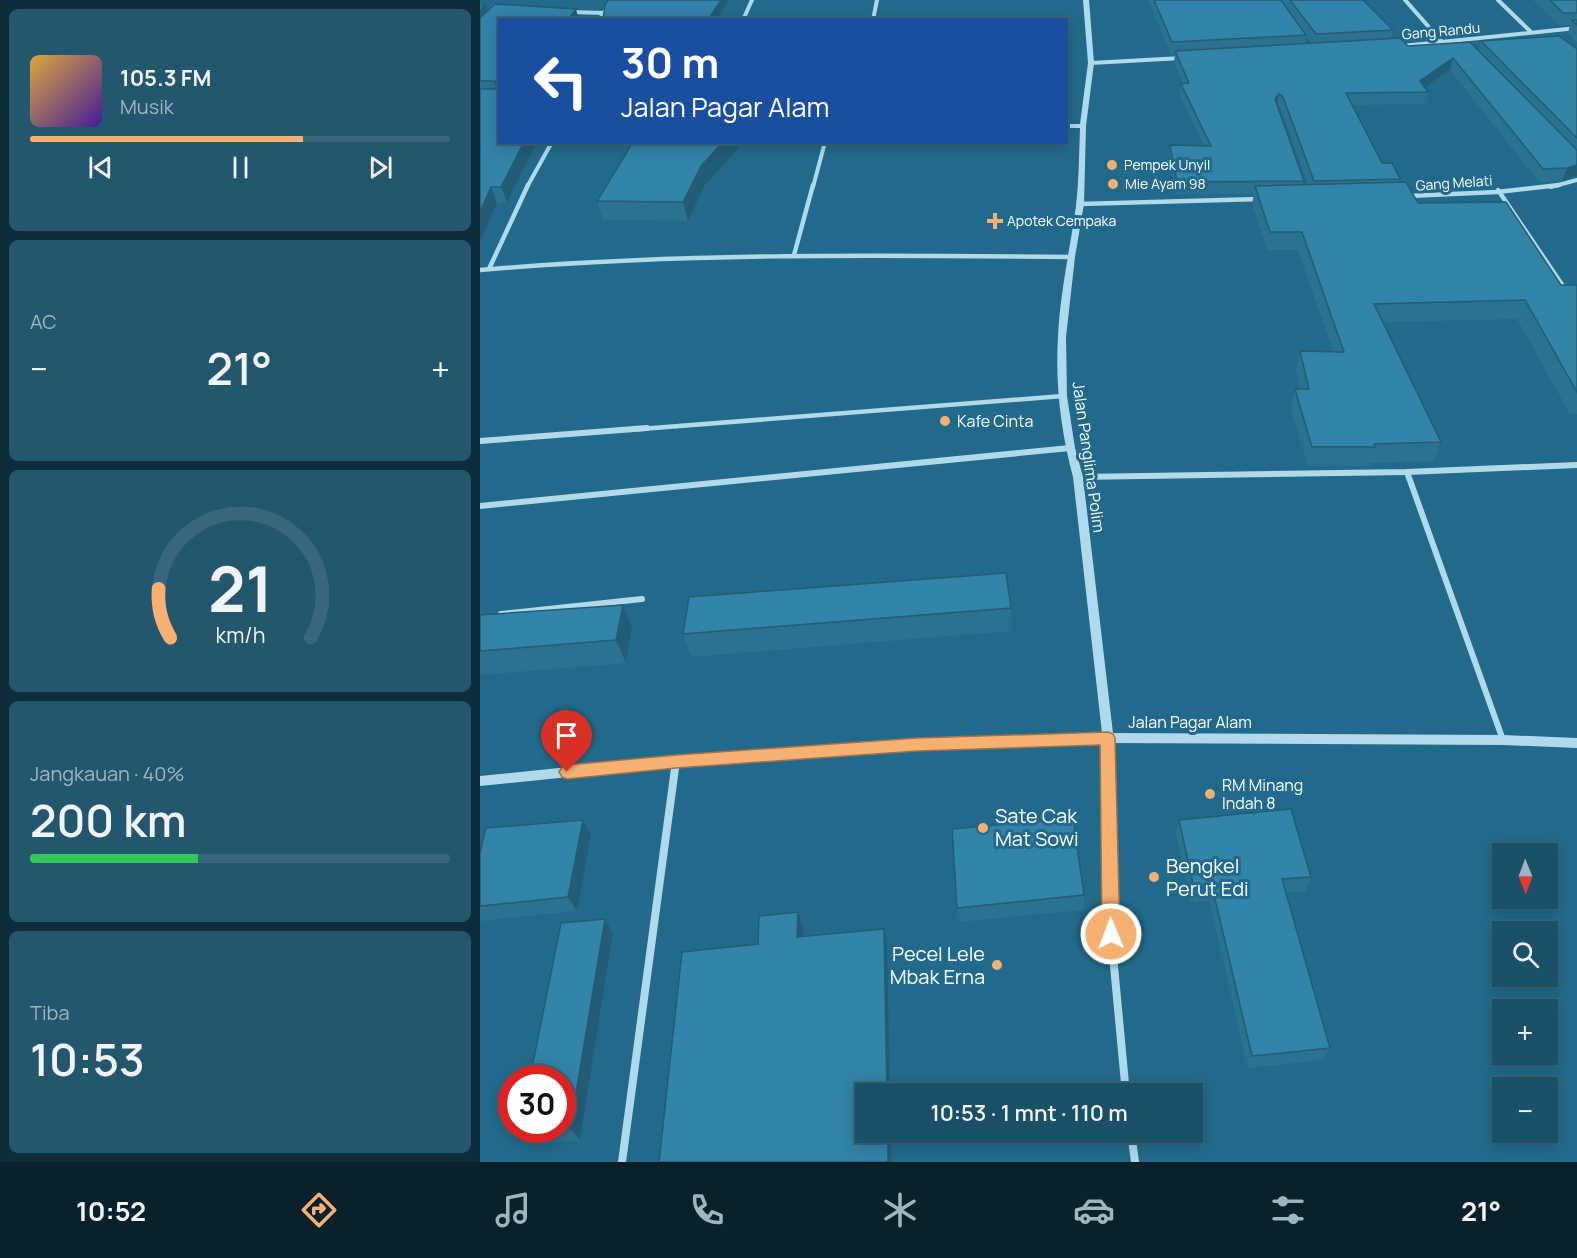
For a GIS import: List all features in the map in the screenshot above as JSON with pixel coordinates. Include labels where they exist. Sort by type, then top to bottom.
[{"type":"street","points":[[600,18],[612,0]]},
{"type":"street","points":[[744,18],[752,0]]},
{"type":"street","points":[[873,18],[877,0]]},
{"type":"street","name":"Jalan Panglima Polim","points":[[1086,0],[1091,63],[1083,126],[1080,204],[1071,257],[1062,337],[1063,396],[1070,448],[1078,477],[1108,738]]},
{"type":"street","points":[[1405,0],[1443,43]]},
{"type":"street","points":[[1497,0],[1530,31]]},
{"type":"street","points":[[563,12],[604,13]]},
{"type":"street","name":"Gang Randu","points":[[1395,46],[1577,28]]},
{"type":"street","points":[[1461,41],[1469,49]]},
{"type":"street","points":[[1091,63],[1182,58]]},
{"type":"street","points":[[1068,126],[1083,126]]},
{"type":"street","points":[[489,269],[529,183],[551,144]]},
{"type":"street","points":[[794,255],[824,144]]},
{"type":"street","name":"Gang Melati","points":[[1396,196],[1542,188],[1573,183],[1577,180]]},
{"type":"street","points":[[1498,190],[1571,298]]},
{"type":"street","points":[[1080,204],[1264,199]]},
{"type":"street","points":[[480,270],[606,261],[794,255],[1071,257]]},
{"type":"street","points":[[480,441],[1063,396]]},
{"type":"street","points":[[480,506],[1070,448]]},
{"type":"street","points":[[1078,477],[1407,472],[1577,465]]},
{"type":"street","points":[[1407,472],[1503,740]]},
{"type":"street","points":[[492,615],[642,599]]},
{"type":"street","points":[[1108,738],[1111,934],[1125,1083]]},
{"type":"street","name":"Jalan Pagar Alam","points":[[480,781],[676,761],[917,744],[1108,738],[1503,740],[1577,743]]},
{"type":"street","points":[[622,1162],[676,761]]},
{"type":"street","points":[[1132,1143],[1135,1162]]},
{"type":"building","points":[[608,0],[721,0],[709,18],[603,18]]},
{"type":"building","points":[[1154,0],[1281,0],[1306,35],[1172,42]]},
{"type":"building","points":[[1290,0],[1363,0],[1393,30],[1316,34]]},
{"type":"building","points":[[1550,0],[1577,0],[1577,13],[1563,13]]},
{"type":"building","points":[[495,4],[576,9],[569,18],[498,18],[498,144],[523,144],[501,187],[491,187],[480,212],[480,89],[497,87],[495,81],[480,81],[480,18]]},
{"type":"building","points":[[1559,36],[1577,49],[1577,138],[1481,41]]},
{"type":"building","points":[[1400,38],[1408,46],[1470,42],[1577,150],[1577,165],[1567,168],[1543,169],[1453,58],[1420,81],[1428,92],[1346,93],[1382,163],[1392,163],[1400,179],[1314,181],[1283,97],[1279,94],[1275,99],[1304,181],[1177,182],[1170,145],[1211,146],[1181,84],[1189,83],[1175,51]]},
{"type":"building","points":[[632,144],[721,144],[701,166],[683,202],[597,201]]},
{"type":"building","points":[[1406,182],[1418,203],[1506,202],[1561,285],[1577,285],[1577,392],[1525,300],[1374,304],[1441,442],[1374,444],[1375,447],[1312,447],[1295,389],[1309,389],[1300,351],[1344,352],[1302,232],[1270,232],[1255,186]]},
{"type":"building","points":[[1006,573],[1011,608],[683,634],[689,597]]},
{"type":"building","points":[[623,605],[616,640],[480,651],[480,615]]},
{"type":"building","points":[[1291,809],[1311,877],[1282,879],[1330,1048],[1252,1056],[1212,886],[1194,888],[1179,820]]},
{"type":"building","points":[[1073,818],[1084,895],[957,908],[952,829]]},
{"type":"building","points":[[583,820],[568,897],[480,906],[480,853],[486,828]]},
{"type":"building","points":[[798,912],[797,937],[884,929],[887,1083],[855,1083],[855,1143],[888,1143],[888,1162],[659,1162],[682,952],[758,944],[759,916]]},
{"type":"building","points":[[605,919],[576,1093],[576,1065],[533,1065],[561,923]]},
{"type":"place","name":"Pempek Unyil","points":[[1112,165]]},
{"type":"place","name":"Mie Ayam 98","points":[[1113,184]]},
{"type":"place","name":"Apotek Cempaka","points":[[995,221]]},
{"type":"place","name":"Kafe Cinta","points":[[945,421]]},
{"type":"place","name":"RM Minang Indah 8","points":[[1210,794]]},
{"type":"place","name":"Sate Cak Mat Sowi","points":[[983,828]]},
{"type":"place","name":"Bengkel Perut Edi","points":[[1154,877]]},
{"type":"place","name":"Pecel Lele Mbak Erna","points":[[997,965]]},
{"type":"route","points":[[567,772],[676,761],[917,744],[1108,738],[1111,934]]}]
